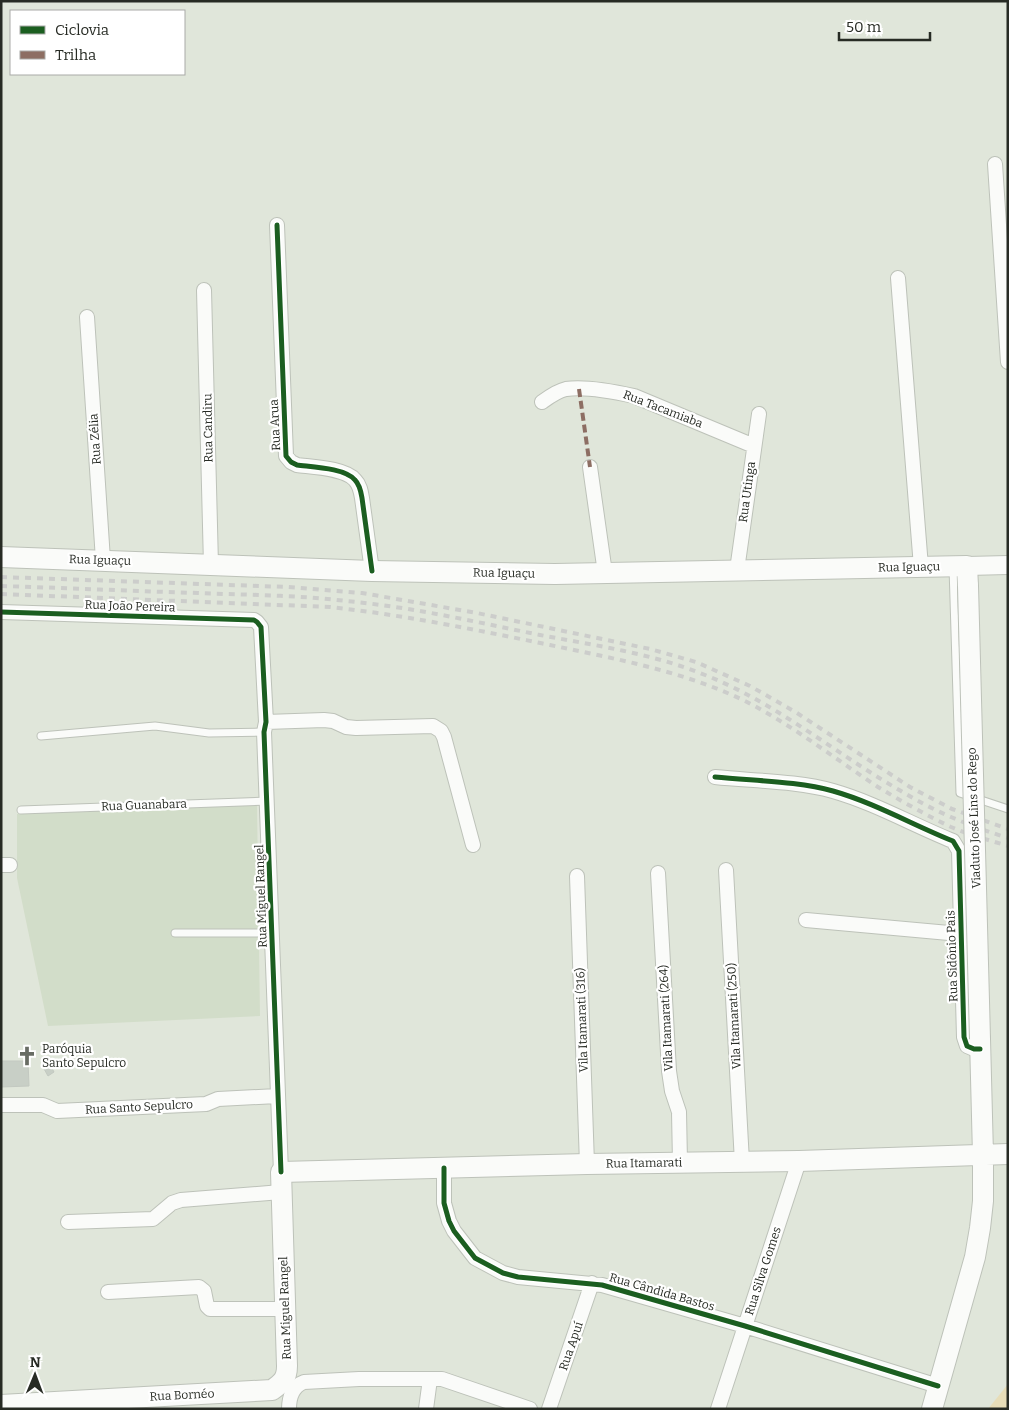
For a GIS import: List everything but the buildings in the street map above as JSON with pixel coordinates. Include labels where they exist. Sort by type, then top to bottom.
[{"type":"main road","name":"Rua Iguaçu","points":[[1,557],[372,571],[605,574],[960,566]]},
{"type":"main road","name":"Viaduto José Lins do Rego","points":[[960,566],[968,586],[983,1155]]},
{"type":"main road","name":"Rua Itamarati","points":[[281,1172],[680,1162],[799,1161],[1008,1154]]},
{"type":"main road","points":[[932,1409],[975,1257],[983,1201],[983,1155]]},
{"type":"main road","name":"Rua Miguel Rangel","points":[[272,1390],[284,1381],[287,1374],[281,1172]]},
{"type":"main road","name":"Rua Bornéo","points":[[1,1405],[272,1390]]},
{"type":"street","points":[[995,164],[1008,362]]},
{"type":"street","name":"Rua Arua","points":[[277,225],[286,456],[297,465],[340,472],[354,479],[360,487],[372,571]]},
{"type":"street","points":[[898,278],[921,567]]},
{"type":"street","name":"Rua Candiru","points":[[204,290],[211,565]]},
{"type":"street","name":"Rua Zélia","points":[[87,317],[103,560]]},
{"type":"street","name":"Rua Tacamiaba","points":[[542,402],[566,389],[613,391],[634,396],[754,446]]},
{"type":"street","name":"Rua Utinga","points":[[737,570],[759,414]]},
{"type":"street","points":[[590,467],[605,574]]},
{"type":"street","name":"Rua Iguaçu","points":[[960,566],[1008,565]]},
{"type":"street","name":"Rua João Pereira","points":[[1,612],[254,620],[257,622]]},
{"type":"street","name":"Rua Miguel Rangel","points":[[257,622],[261,627],[281,1172]]},
{"type":"street","points":[[265,727],[324,720],[351,728],[424,725],[437,727],[441,730],[444,737],[473,845]]},
{"type":"street","name":"Rua Sidônio Pais","points":[[715,778],[812,787],[847,795],[953,842],[959,851],[960,934],[965,1040],[970,1047],[980,1044]]},
{"type":"street","name":"Vila Itamarati (250)","points":[[726,870],[742,1162]]},
{"type":"street","name":"Vila Itamarati (264)","points":[[658,873],[669,1071],[672,1091],[679,1112],[680,1162]]},
{"type":"street","name":"Vila Itamarati (316)","points":[[577,876],[587,1164]]},
{"type":"street","points":[[806,920],[960,934]]},
{"type":"street","name":"Rua Santo Sepulcro","points":[[1,1105],[44,1105],[57,1111],[206,1104],[218,1099],[277,1096]]},
{"type":"street","name":"Rua Silva Gomes","points":[[718,1409],[799,1161]]},
{"type":"street","name":"Rua Cândida Bastos","points":[[444,1168],[444,1203],[449,1221],[462,1243],[475,1258],[503,1273],[518,1277],[592,1283],[745,1326],[938,1386]]},
{"type":"street","points":[[68,1222],[153,1219],[172,1203],[181,1200],[282,1192]]},
{"type":"street","name":"Rua Apuí","points":[[549,1409],[592,1283]]},
{"type":"street","points":[[108,1292],[198,1287],[204,1291],[207,1306],[210,1309],[285,1309]]},
{"type":"street","name":"Rua Miguel Rangel","points":[[287,1366],[296,1377],[304,1382]]},
{"type":"street","points":[[289,1405],[296,1386],[304,1382],[359,1379],[430,1379],[450,1381],[530,1409]]},
{"type":"street","points":[[426,1409],[430,1379]]},
{"type":"street","points":[[272,1390],[283,1393],[289,1405]]},
{"type":"lane","points":[[960,566],[960,793],[1008,809]]},
{"type":"lane","points":[[41,736],[155,726],[209,732],[265,727]]},
{"type":"lane","name":"Rua Guanabara","points":[[21,810],[268,802]]},
{"type":"lane","points":[[175,933],[272,933]]},
{"type":"shaded area","points":[[257,803],[260,1016],[48,1026],[17,878],[17,814]]},
{"type":"shaded area","points":[[1008,1384],[1008,1409],[988,1409]]},
{"type":"railway","points":[[1,577],[288,587],[362,593],[477,613],[650,649],[696,662],[750,686],[797,713],[910,787],[952,809],[1008,829]]},
{"type":"railway","points":[[1,586],[328,599],[420,611],[600,646],[661,660],[700,673],[753,698],[927,806],[980,829],[1008,838]]},
{"type":"railway","points":[[1,594],[330,607],[468,628],[649,667],[698,682],[745,701],[779,720],[878,787],[914,808],[958,830],[1008,846]]},
{"type":"marked path","points":[[579,389],[590,467]]},
{"type":"cycle path","points":[[277,225],[286,456],[297,465],[319,467],[344,473],[357,482],[362,496],[372,571]]},
{"type":"cycle path","points":[[1,612],[254,620],[261,627],[266,722],[264,732],[281,1172]]},
{"type":"cycle path","points":[[715,777],[790,783],[833,791],[879,808],[953,841],[959,851],[964,1037],[967,1046],[980,1049]]},
{"type":"cycle path","points":[[444,1168],[444,1203],[454,1231],[475,1258],[503,1273],[518,1277],[602,1285],[745,1326],[938,1386]]},
{"type":"place","name":"Paróquia Santo Sepulcro","points":[[27,1056]]}]
